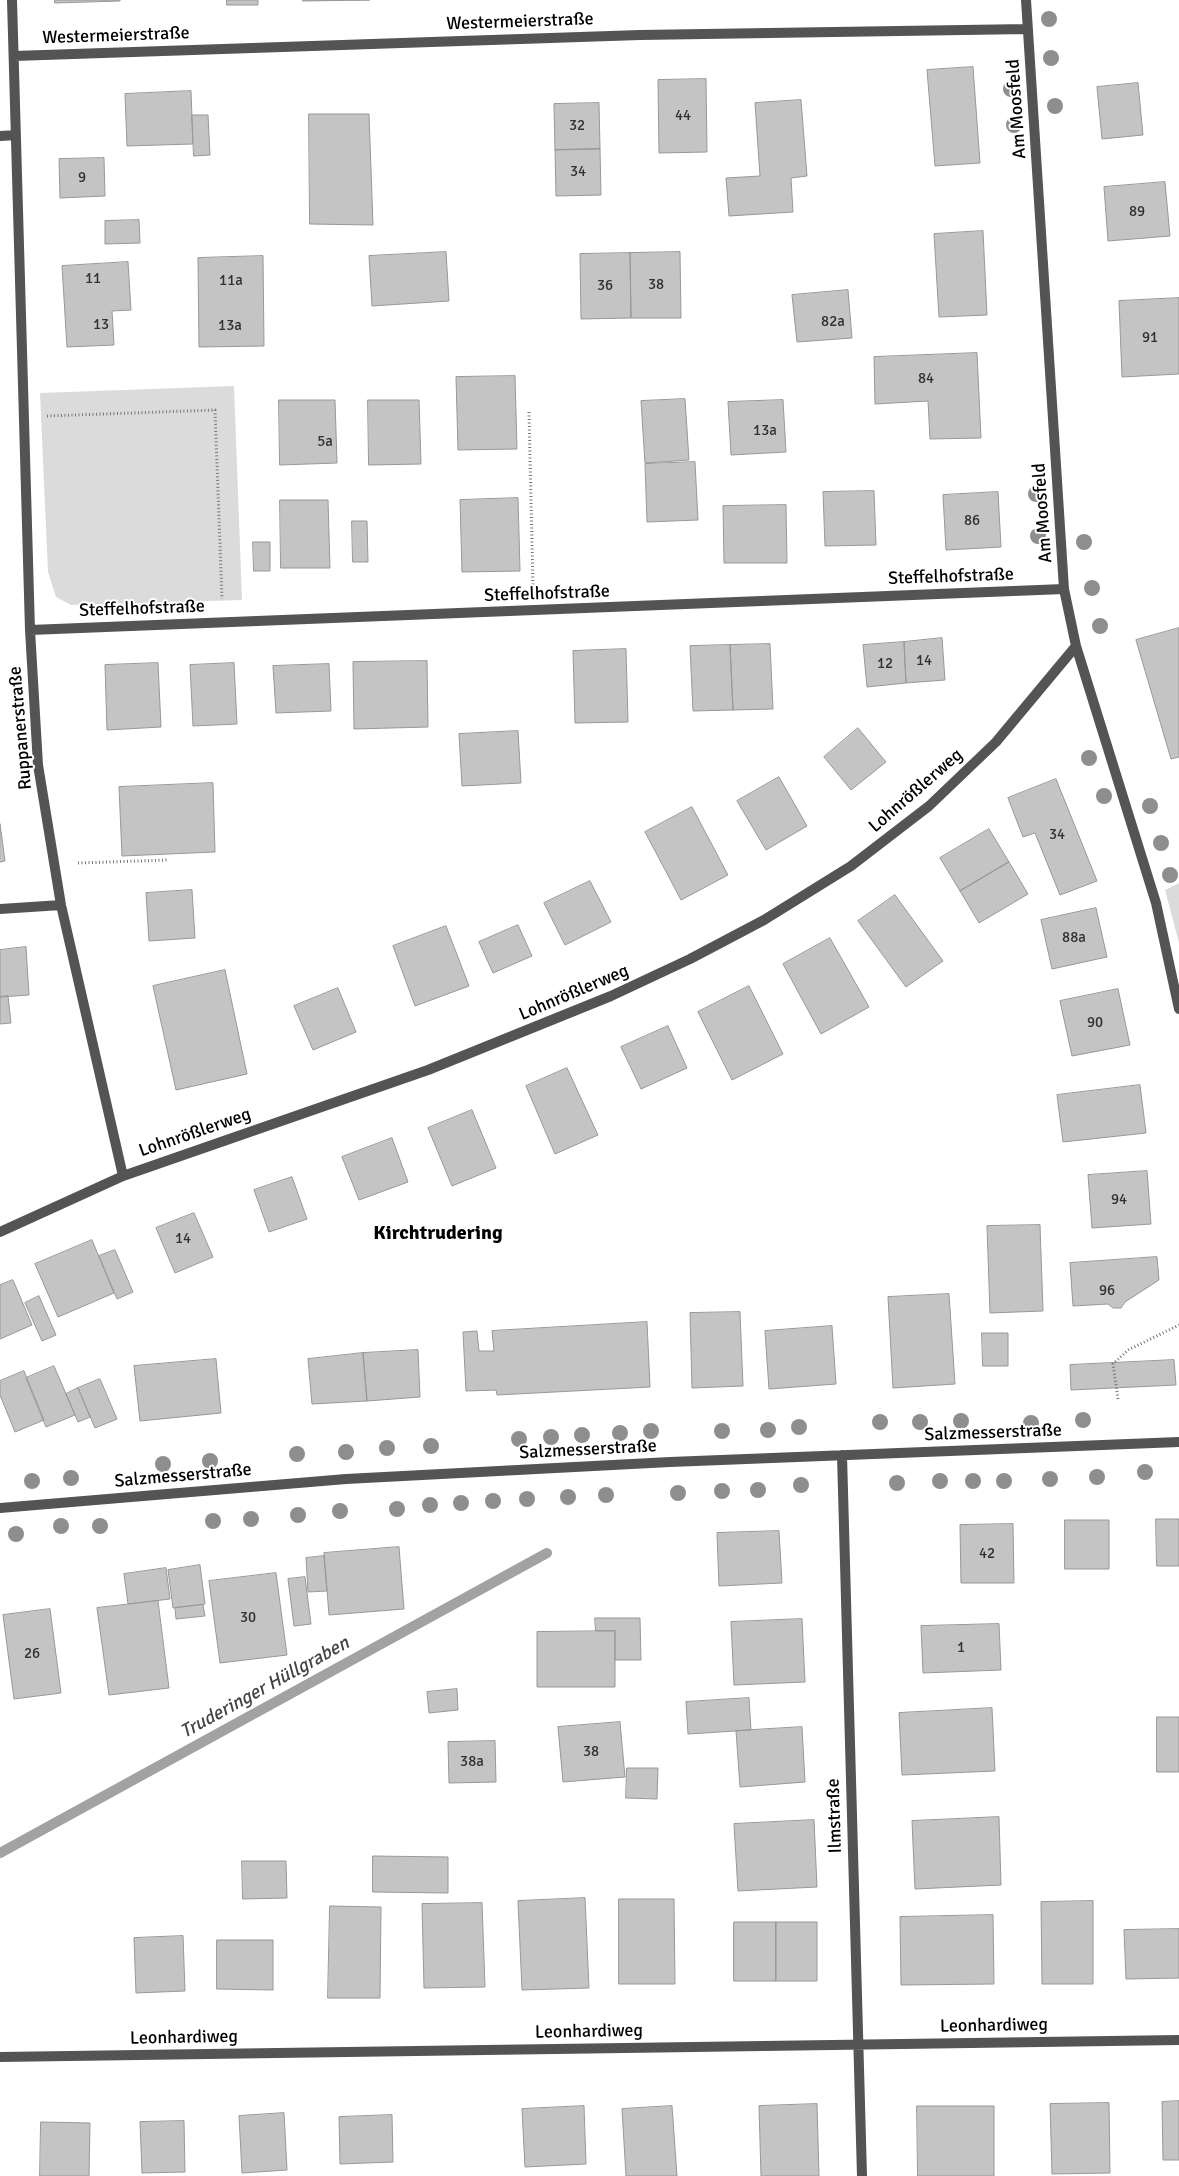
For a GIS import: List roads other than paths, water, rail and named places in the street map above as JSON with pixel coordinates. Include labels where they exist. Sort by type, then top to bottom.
[{"type":"street","name":"Ruppanerstraße","points":[[12,0],[30,630],[38,764],[61,905],[123,1176]]},
{"type":"street","name":"Am Moosfeld","points":[[1026,0],[1064,589],[1076,646],[1156,903],[1179,1009]]},
{"type":"street","name":"Westermeierstraße","points":[[14,56],[640,35],[1028,29]]},
{"type":"street","points":[[0,136],[16,135]]},
{"type":"street","name":"Steffelhofstraße","points":[[30,630],[1064,589]]},
{"type":"street","name":"Lohnrößlerweg","points":[[0,1232],[123,1176],[437,1066],[611,996],[690,959],[764,920],[851,866],[929,806],[996,742],[1076,646]]},
{"type":"street","points":[[0,909],[61,905]]},
{"type":"street","name":"Salzmesserstraße","points":[[0,1508],[346,1479],[842,1455],[1179,1442]]},
{"type":"street","name":"Ilmstraße","points":[[842,1455],[862,2176]]},
{"type":"street","name":"Leonhardiweg","points":[[0,2057],[1179,2040]]},
{"type":"waterway","name":"Truderinger Hüllgraben","points":[[0,1853],[547,1553]]},
{"type":"district","name":"Kirchtrudering","points":[[438,1234]]}]
